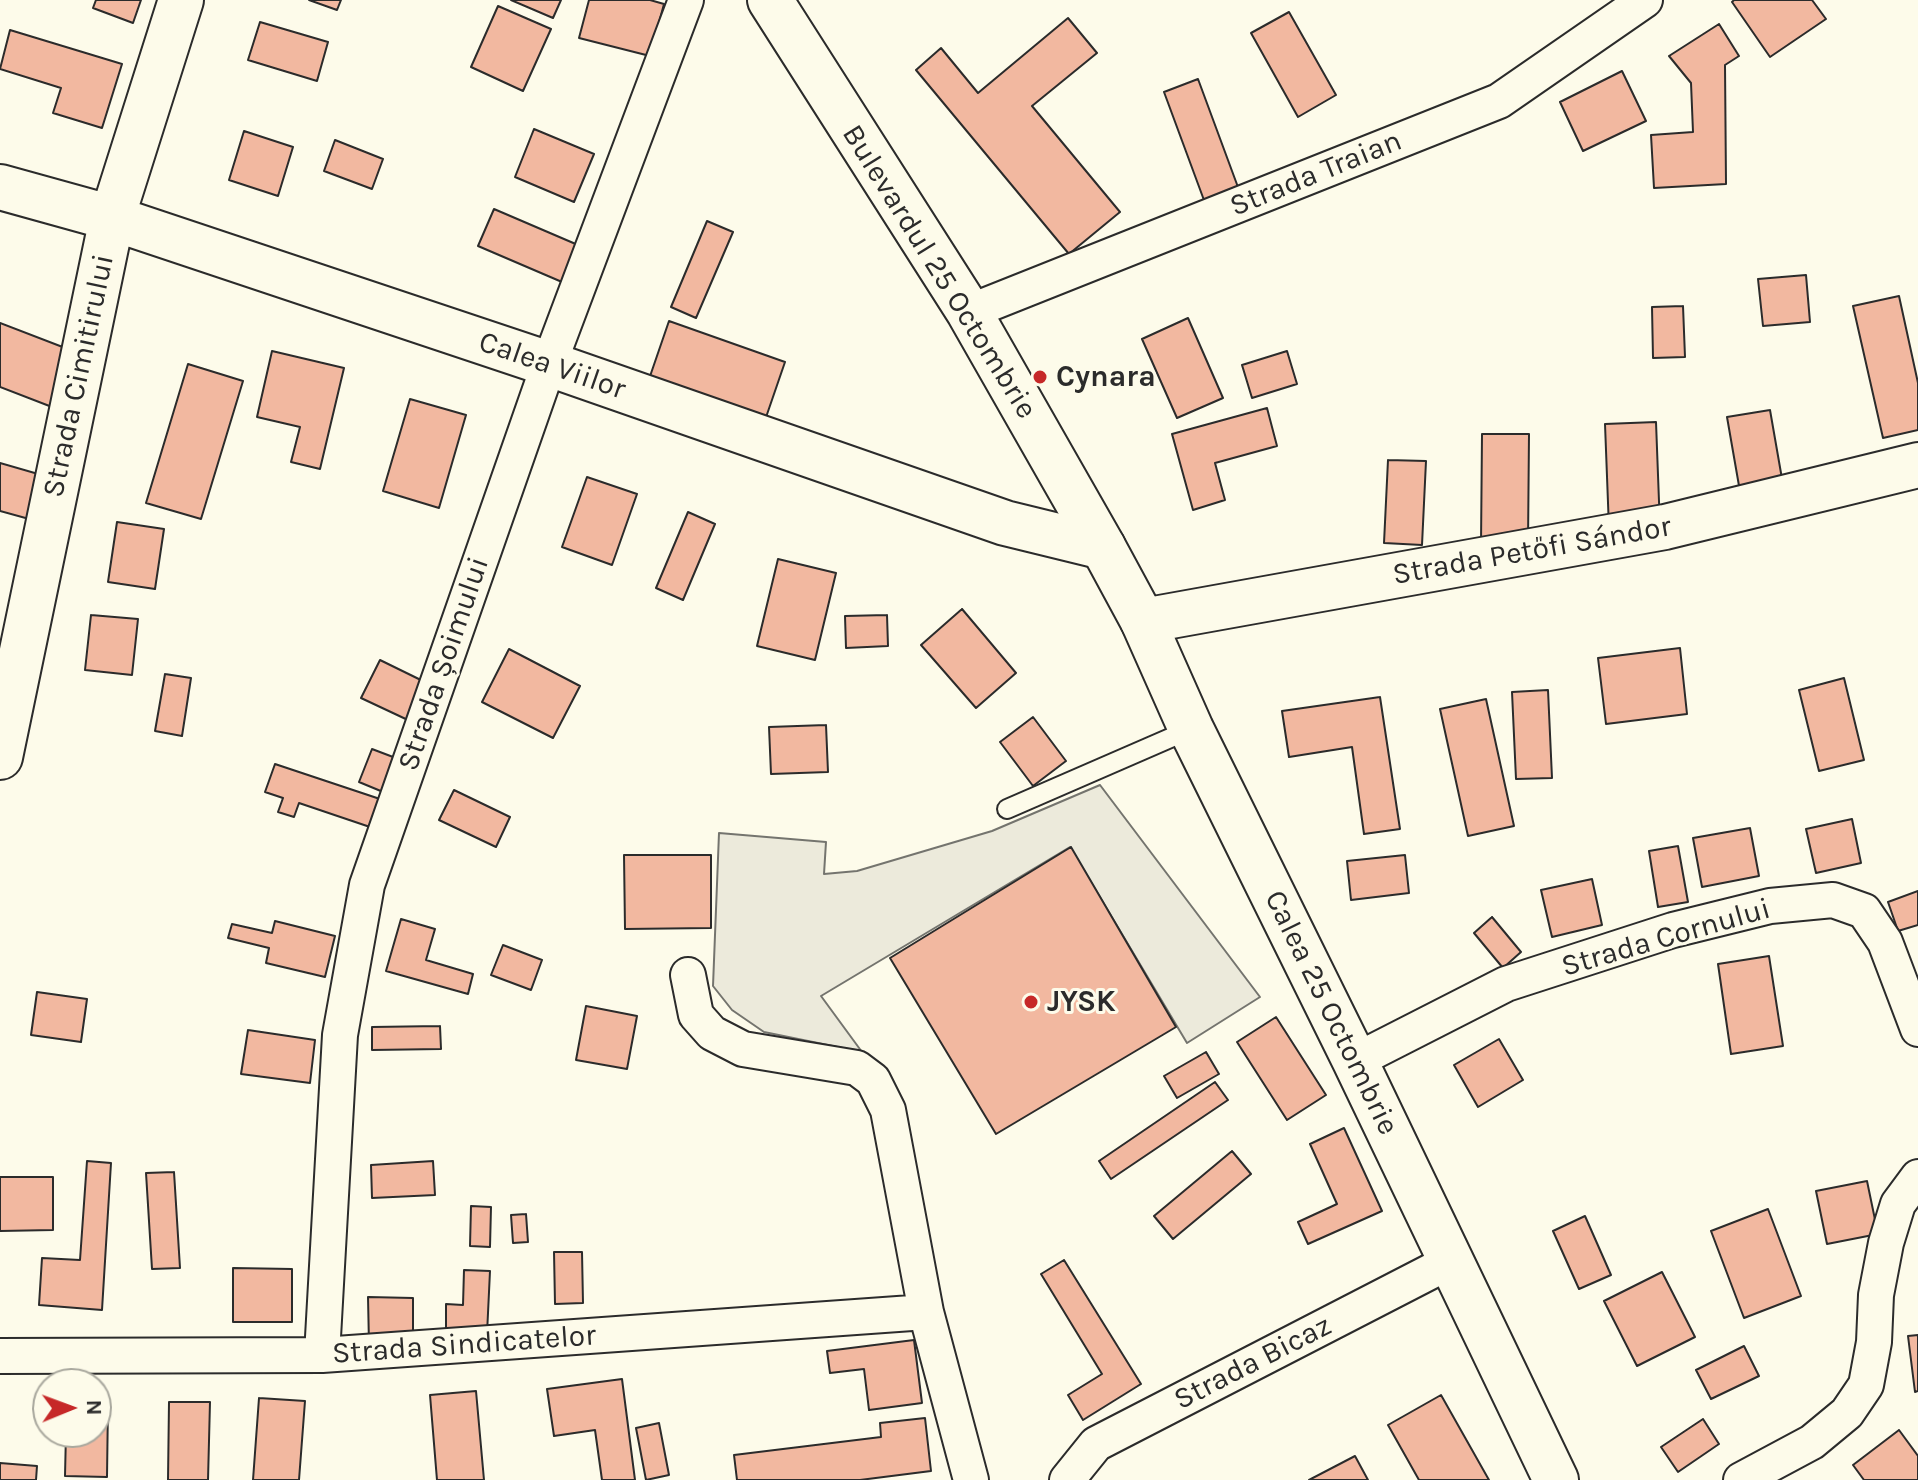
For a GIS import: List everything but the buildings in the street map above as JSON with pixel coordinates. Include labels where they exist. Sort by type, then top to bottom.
[{"type":"main road","name":"Strada Cimitirului","points":[[0,757],[112,218],[181,0]]},
{"type":"main road","name":"Bulevardul 25 Octombrie","points":[[770,0],[969,312],[1103,547]]},
{"type":"main road","name":"Calea Viilor","points":[[0,187],[112,218],[549,364],[1005,523],[1103,547]]},
{"type":"main road","name":"Strada Petőfi Sándor","points":[[1143,621],[1665,527],[1918,465]]},
{"type":"main road","name":"Calea 25 Octombrie","points":[[1103,547],[1143,621],[1191,729],[1556,1480]]},
{"type":"street","name":"Strada Șoimului","points":[[322,1355],[340,1035],[367,885],[549,364],[686,0]]},
{"type":"street","name":"Strada Traian","points":[[969,312],[1499,101],[1645,0]]},
{"type":"street","name":"Strada Cornului","points":[[1355,1061],[1506,984],[1673,930],[1770,906],[1833,900],[1864,911],[1885,942],[1918,1029]]},
{"type":"street","points":[[688,975],[696,1015],[712,1033],[743,1049],[857,1068],[873,1080],[888,1110],[926,1312],[971,1480]]},
{"type":"street","points":[[1741,1480],[1812,1442],[1847,1413],[1866,1385],[1874,1342],[1876,1295],[1886,1243],[1898,1204],[1918,1177]]},
{"type":"street","name":"Strada Bicaz","points":[[1067,1480],[1096,1444],[1451,1261]]},
{"type":"street","name":"Strada Sindicatelor","points":[[0,1356],[322,1355],[926,1312]]},
{"type":"lane","points":[[1007,809],[1191,729]]},
{"type":"shaded area","points":[[1100,785],[1260,997],[1187,1043],[1070,847],[821,996],[862,1052],[764,1032],[732,1010],[713,986],[719,833],[826,842],[824,874],[857,871],[992,831]]},
{"type":"place","name":"Cynara","points":[[1040,377]]},
{"type":"place","name":"JYSK","points":[[1031,1002]]}]
